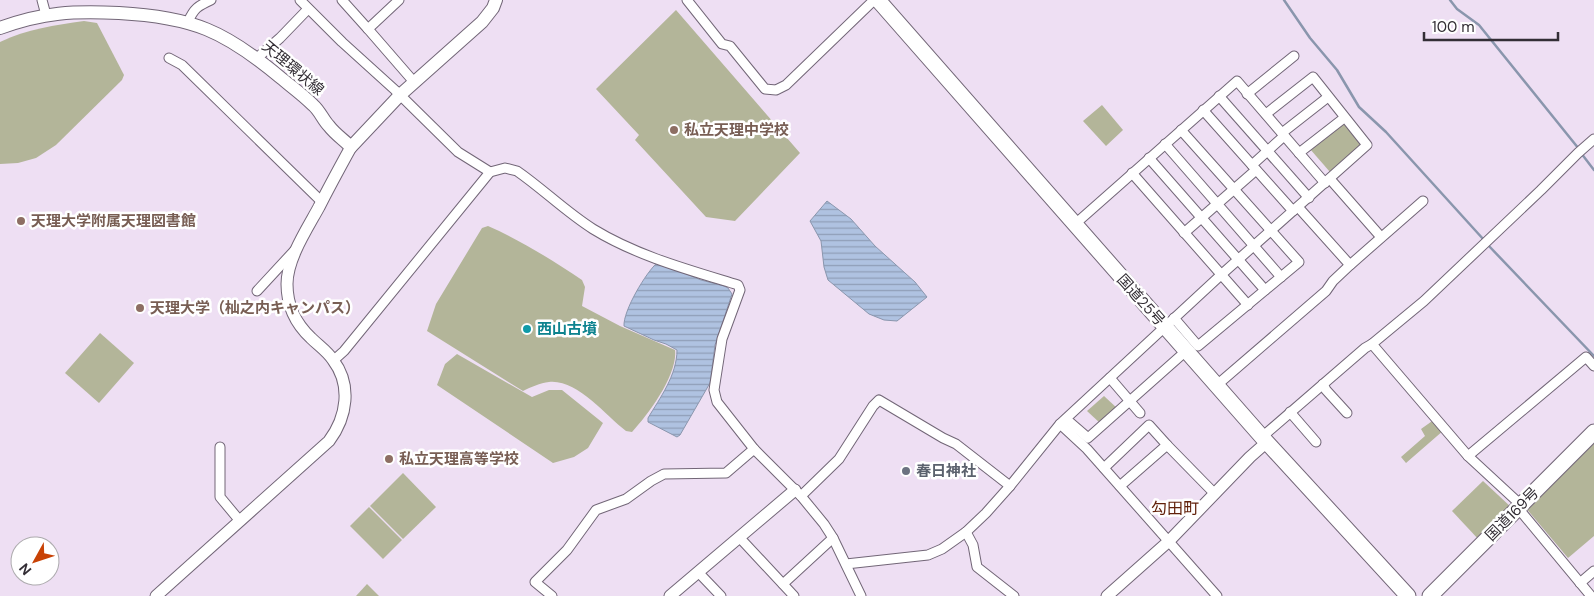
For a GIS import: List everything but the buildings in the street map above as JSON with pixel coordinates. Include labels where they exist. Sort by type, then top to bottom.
[{"type":"highway","name":"国道25号","points":[[876,0],[1074,225],[1169,322],[1186,351],[1408,596]]},
{"type":"highway","name":"国道169号","points":[[1430,596],[1594,432]]},
{"type":"main road","points":[[351,147],[400,95],[482,22],[493,8],[496,0]]},
{"type":"main road","name":"天理環状線","points":[[0,28],[46,15],[74,12],[120,13],[188,22],[224,36],[257,58],[315,106],[329,127],[351,147]]},
{"type":"street","points":[[42,0],[46,15]]},
{"type":"street","points":[[188,22],[193,11],[211,0]]},
{"type":"street","points":[[300,0],[458,152],[490,172]]},
{"type":"street","points":[[342,0],[414,82]]},
{"type":"street","points":[[368,29],[399,0]]},
{"type":"street","points":[[687,0],[722,44],[730,46],[765,88],[776,90],[786,85],[876,0]]},
{"type":"street","points":[[257,58],[280,38],[308,8]]},
{"type":"street","points":[[1247,94],[1294,56]]},
{"type":"street","points":[[169,58],[182,65],[322,202]]},
{"type":"street","points":[[846,564],[928,555],[942,549],[966,532],[1010,486],[1063,421],[1238,259],[1368,145],[1344,118],[1313,77],[1266,114]]},
{"type":"street","points":[[1074,225],[1236,81],[1299,153],[1381,238]]},
{"type":"street","points":[[1219,96],[1309,198]]},
{"type":"street","points":[[1184,233],[1234,189],[1283,134],[1328,97]]},
{"type":"street","points":[[1203,110],[1254,167],[1350,265]]},
{"type":"street","points":[[1299,153],[1344,118]]},
{"type":"street","points":[[1169,322],[1198,346],[1299,262],[1181,130]]},
{"type":"street","points":[[1107,596],[1169,541],[1250,457],[1290,412],[1365,348],[1424,302],[1594,139]]},
{"type":"street","points":[[1165,144],[1281,277]]},
{"type":"street","points":[[156,596],[329,441],[338,430],[344,414],[346,396],[344,381],[334,360],[300,327],[287,296],[287,282],[289,267],[351,147]]},
{"type":"street","points":[[1149,158],[1265,290]]},
{"type":"street","points":[[334,360],[344,351],[490,172],[505,168],[517,171],[593,229],[634,250],[738,285],[740,290],[722,339],[714,390],[717,402],[754,449],[798,493],[824,524],[833,538],[861,596]]},
{"type":"street","points":[[1132,173],[1248,305]]},
{"type":"street","points":[[1217,386],[1423,201]]},
{"type":"street","points":[[257,291],[299,246]]},
{"type":"street","points":[[1372,344],[1468,456],[1519,506],[1591,596]]},
{"type":"street","points":[[1063,421],[1088,438],[1186,351]]},
{"type":"street","points":[[1468,456],[1586,357],[1594,366]]},
{"type":"street","points":[[1110,378],[1140,412]]},
{"type":"street","points":[[1323,384],[1326,390],[1347,413]]},
{"type":"street","points":[[670,596],[739,537],[798,493],[839,459],[873,406],[879,400],[956,444],[1010,486]]},
{"type":"street","points":[[1290,412],[1316,442]]},
{"type":"street","points":[[1063,421],[1217,596]]},
{"type":"street","points":[[1104,468],[1149,425],[1215,494]]},
{"type":"street","points":[[1120,486],[1167,444]]},
{"type":"street","points":[[220,447],[220,497],[240,521]]},
{"type":"street","points":[[552,596],[535,582],[567,550],[596,510],[626,499],[664,474],[726,473],[754,449]]},
{"type":"street","points":[[966,532],[973,545],[977,567],[1014,596]]},
{"type":"street","points":[[739,537],[794,596]]},
{"type":"street","points":[[783,584],[833,538]]},
{"type":"street","points":[[1580,583],[1594,571]]},
{"type":"street","points":[[698,572],[721,596]]},
{"type":"green space","points":[[676,10],[800,153],[735,221],[706,217],[635,140],[639,135],[596,89]]},
{"type":"green space","points":[[84,21],[97,23],[124,75],[122,80],[56,145],[36,158],[18,163],[0,164],[0,42],[31,31]]},
{"type":"green space","points":[[1102,105],[1123,130],[1106,146],[1083,121]]},
{"type":"green space","points":[[1343,122],[1362,145],[1330,172],[1310,149]]},
{"type":"green space","name":"西山古墳","points":[[488,226],[536,251],[582,280],[585,287],[582,306],[620,326],[675,350],[675,360],[667,382],[654,404],[632,432],[626,431],[590,399],[570,386],[549,382],[523,391],[427,331],[436,304],[482,228]]},
{"type":"green space","points":[[100,333],[134,363],[99,403],[65,373]]},
{"type":"green space","points":[[457,354],[532,397],[549,390],[562,390],[603,423],[588,448],[574,457],[553,463],[437,385],[445,364]]},
{"type":"green space","points":[[1104,396],[1118,409],[1101,424],[1087,411]]},
{"type":"green space","points":[[1435,419],[1444,430],[1406,463],[1401,457],[1425,436],[1421,429]]},
{"type":"green space","points":[[1594,439],[1594,536],[1568,558],[1525,507]]},
{"type":"green space","points":[[403,473],[436,507],[403,539],[370,506]]},
{"type":"green space","points":[[1483,481],[1512,508],[1480,541],[1452,511]]},
{"type":"green space","points":[[369,507],[402,540],[383,559],[350,526]]},
{"type":"green space","points":[[367,584],[379,596],[356,596]]},
{"type":"water","points":[[827,201],[851,219],[875,246],[915,282],[927,297],[897,321],[884,320],[869,314],[828,280],[824,267],[821,241],[810,221]]},
{"type":"water","points":[[658,262],[701,280],[724,286],[732,294],[715,345],[710,383],[680,435],[677,437],[648,422],[648,418],[671,377],[677,350],[624,326],[627,311],[636,292],[647,274]]},
{"type":"waterway","points":[[1284,0],[1310,38],[1337,70],[1359,107],[1386,132],[1484,240]]},
{"type":"waterway","points":[[1450,0],[1457,9],[1479,25],[1579,149]]},
{"type":"waterway","points":[[1581,153],[1594,170]]},
{"type":"waterway","points":[[1488,245],[1594,356]]},
{"type":"place","name":"私立天理中学校","points":[[674,130]]},
{"type":"place","name":"天理大学附属天理図書館","points":[[21,221]]},
{"type":"place","name":"天理大学（杣之内キャンパス）","points":[[140,308]]},
{"type":"place","name":"西山古墳","points":[[527,329]]},
{"type":"place","name":"私立天理高等学校","points":[[389,459]]},
{"type":"place","name":"春日神社","points":[[906,471]]},
{"type":"district","name":"勾田町","points":[[1175,508]]}]
